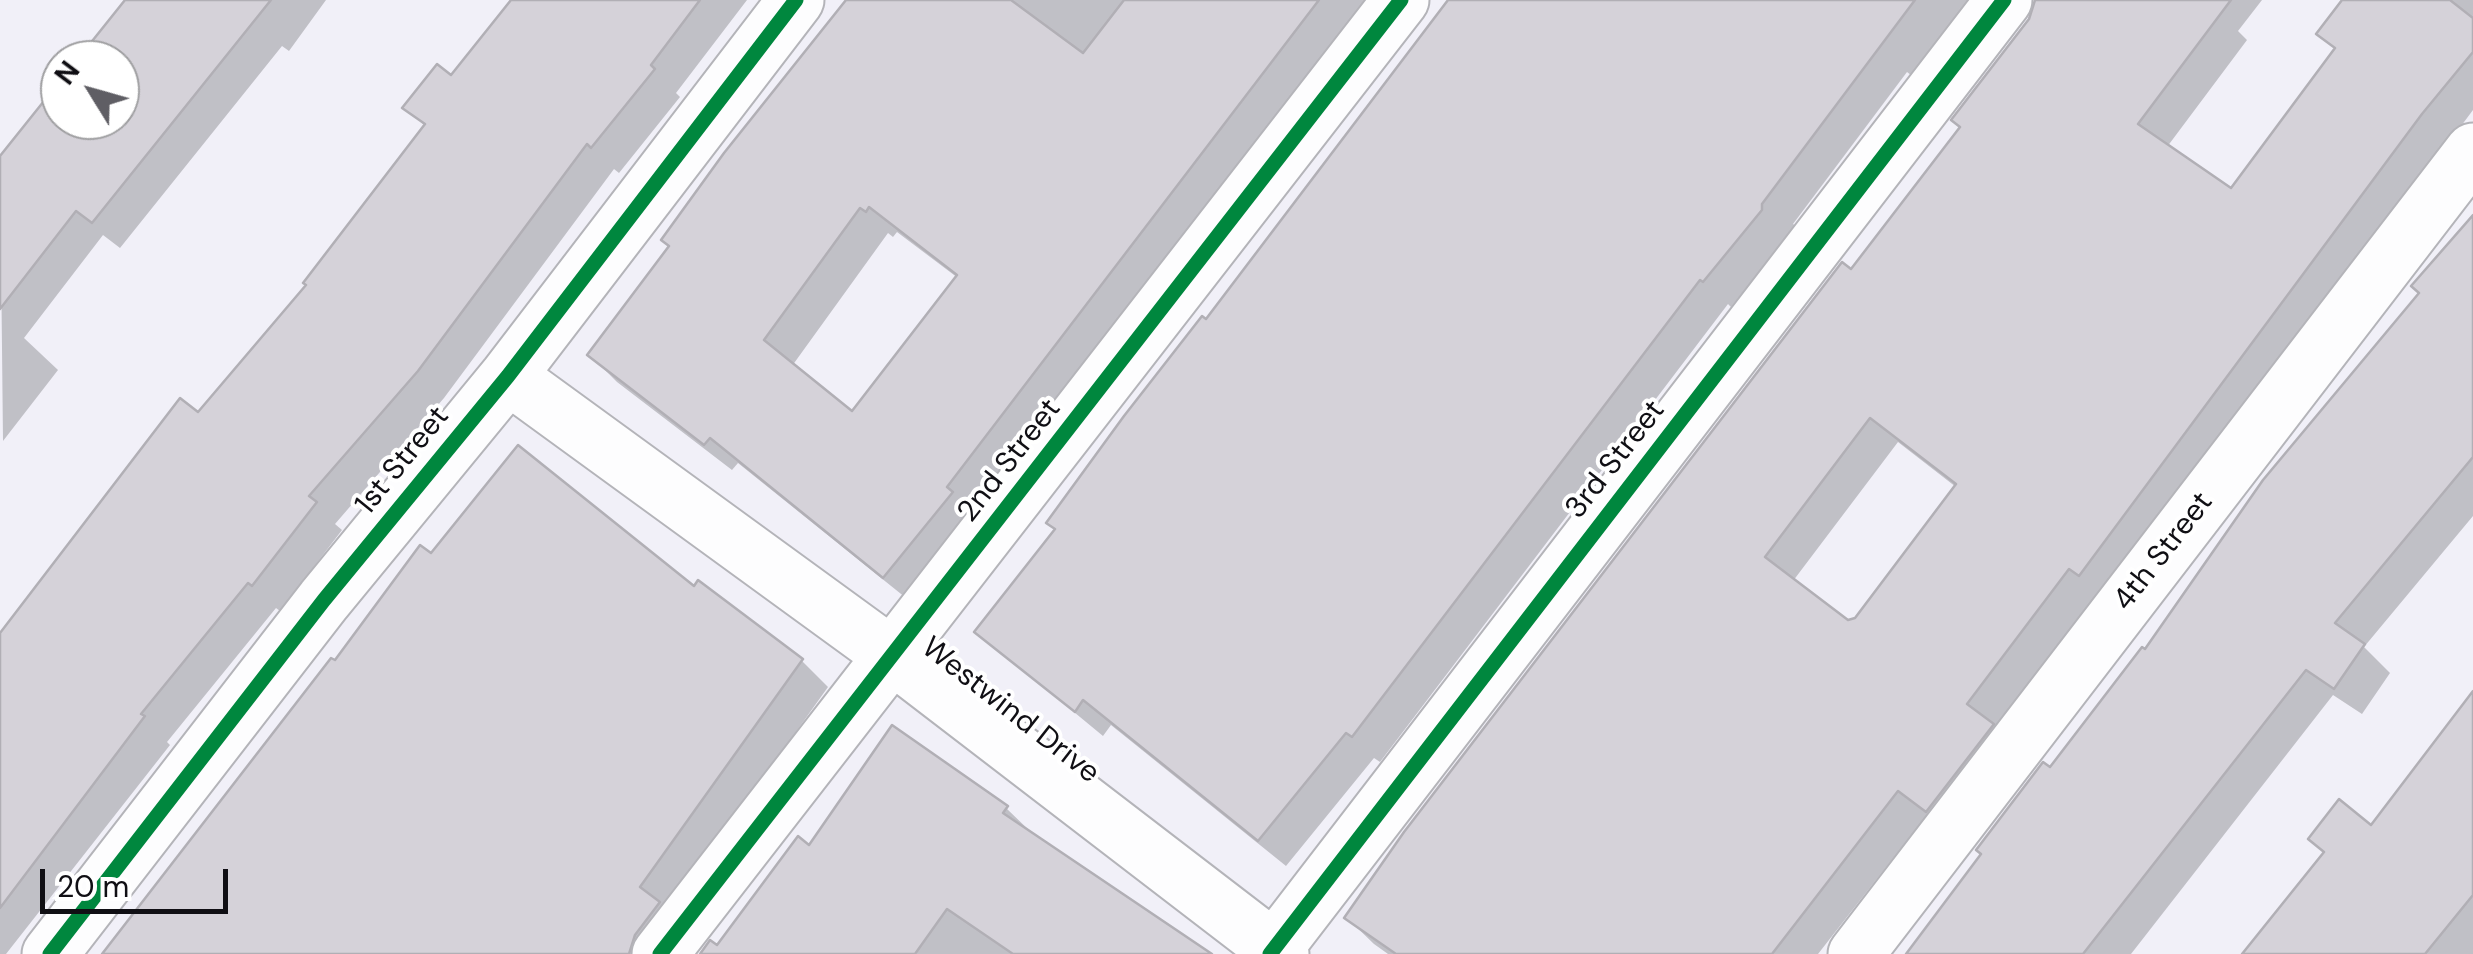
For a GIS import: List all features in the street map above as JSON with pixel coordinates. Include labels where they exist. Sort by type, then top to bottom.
[{"type":"street","name":"1st Street","points":[[50,954],[324,600],[508,376],[796,0]]},
{"type":"street","name":"2nd Street","points":[[660,954],[1401,0]]},
{"type":"street","name":"3rd Street","points":[[1275,952],[2004,0]]},
{"type":"street","name":"4th Street","points":[[1856,954],[2473,150]]},
{"type":"street","name":"Westwind Drive","points":[[508,376],[894,656],[1275,952]]},
{"type":"building","points":[[125,0],[271,0],[92,223],[76,211],[0,309],[0,156],[40,106],[40,140],[140,140],[140,40],[93,40]]},
{"type":"building","points":[[511,0],[700,0],[651,65],[655,69],[591,148],[587,144],[418,371],[309,496],[317,502],[252,586],[248,583],[141,714],[145,716],[0,908],[0,633],[180,398],[198,412],[306,285],[303,283],[425,124],[402,108],[437,64],[451,75]]},
{"type":"building","points":[[846,0],[1011,0],[1083,53],[1124,0],[1319,0],[947,487],[953,492],[883,578],[710,438],[704,445],[587,355],[669,246],[661,240],[724,153]],"holes":[[[869,207],[957,275],[852,411],[764,340],[860,208],[866,212]]]},
{"type":"building","points":[[1448,0],[1915,0],[1762,204],[1762,210],[1703,282],[1700,280],[1352,737],[1346,733],[1258,841],[1083,700],[1075,712],[974,632],[1055,529],[1046,523],[1124,416],[1202,316],[1206,319]]},
{"type":"building","points":[[2035,0],[2231,0],[2138,124],[2231,188],[2335,48],[2316,34],[2342,0],[2450,0],[2473,18],[2473,52],[2422,114],[2079,576],[2069,569],[1967,704],[1994,724],[1926,812],[1898,791],[1772,954],[1396,954],[1344,918],[1404,832],[1842,262],[1851,269],[1960,127],[1951,120],[2029,19]],"holes":[[[1870,418],[1956,484],[1855,618],[1848,620],[1765,557]]]},
{"type":"building","points":[[2473,215],[2473,457],[2335,623],[2365,644],[2334,689],[2306,670],[2083,954],[1906,954],[1981,854],[1976,850],[2043,762],[2050,767],[2142,647],[2145,649],[2263,480],[2419,293],[2411,286]]},
{"type":"building","points":[[518,445],[694,586],[698,580],[803,659],[640,887],[660,902],[635,935],[629,954],[102,954],[331,658],[335,660],[420,545],[431,553]]},
{"type":"building","points":[[2473,691],[2473,895],[2425,954],[2242,954],[2324,852],[2308,839],[2339,799],[2371,825]]},
{"type":"building","points":[[892,725],[1008,806],[1003,813],[1212,954],[1013,954],[947,909],[915,954],[700,954],[710,940],[717,945],[798,836],[809,845]]},
{"type":"cycle path","points":[[50,954],[324,600],[508,376],[796,0]]},
{"type":"cycle path","points":[[660,954],[1401,0]]},
{"type":"cycle path","points":[[1270,954],[2004,0]]}]
